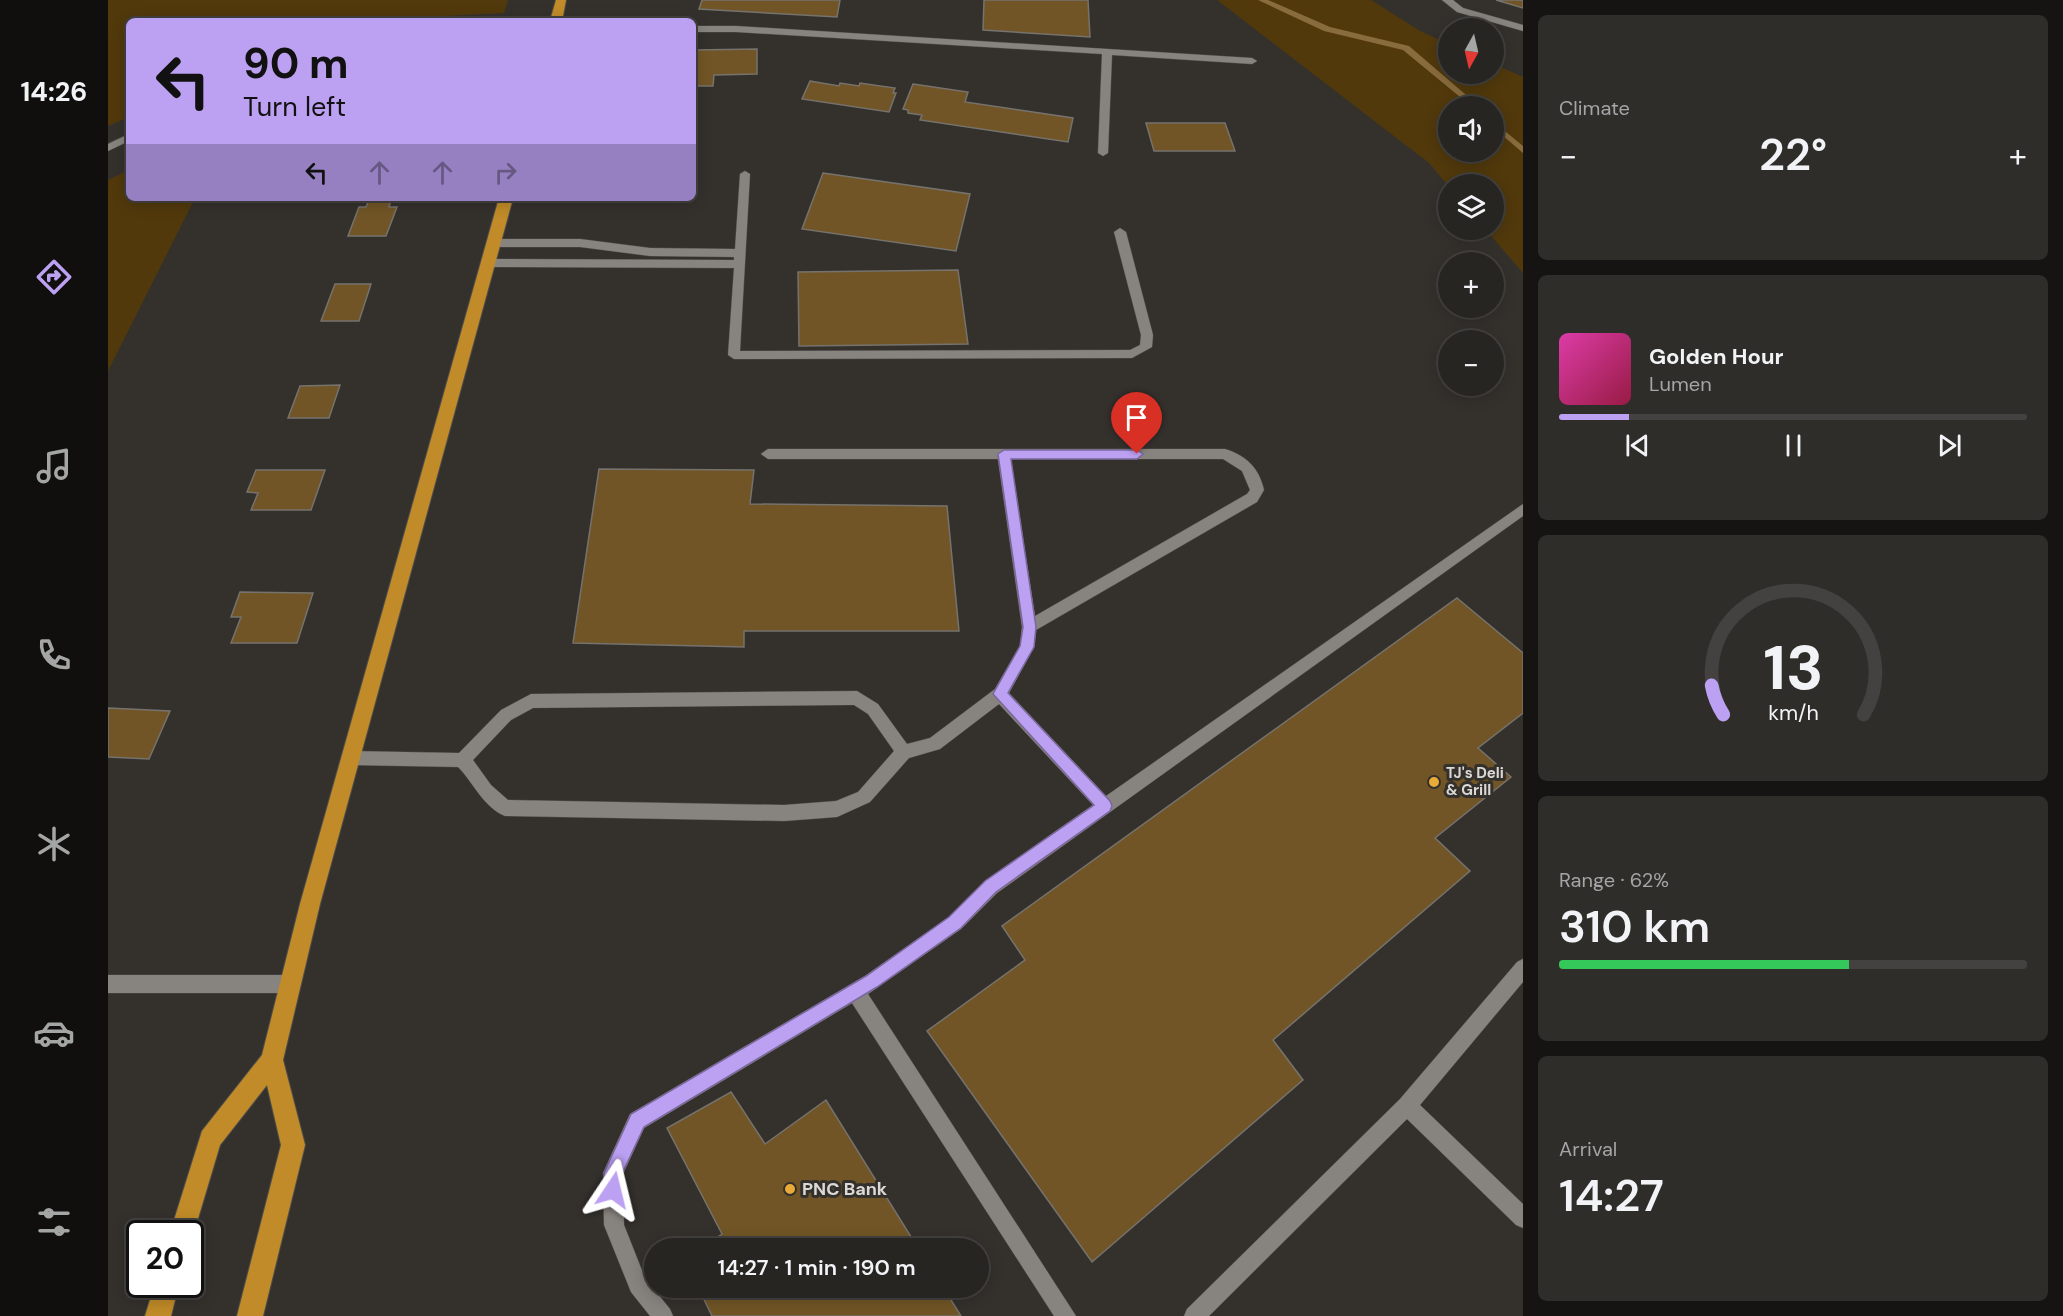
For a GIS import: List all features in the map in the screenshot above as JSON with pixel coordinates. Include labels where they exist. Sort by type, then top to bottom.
[{"type":"highway","points":[[557,18],[561,0]]},
{"type":"highway","points":[[186,1220],[210,1139],[272,1059],[310,903],[505,201]]},
{"type":"highway","points":[[250,1316],[293,1145],[272,1059]]},
{"type":"highway","points":[[158,1316],[163,1298]]},
{"type":"lane","points":[[1447,0],[1460,10],[1523,28]]},
{"type":"lane","points":[[696,29],[736,29],[1252,61]]},
{"type":"lane","points":[[1103,153],[1107,51]]},
{"type":"lane","points":[[108,148],[126,139]]},
{"type":"lane","points":[[745,174],[734,355],[1132,354],[1146,346],[1148,334],[1120,232]]},
{"type":"lane","points":[[494,243],[580,243],[650,252],[740,259]]},
{"type":"lane","points":[[488,263],[740,259]]},
{"type":"lane","points":[[768,454],[1225,454],[1242,462],[1254,475],[1257,490],[1252,498],[1029,627]]},
{"type":"lane","points":[[350,758],[462,760],[485,790],[505,808],[784,813],[837,809],[864,797],[904,752],[934,744],[1000,694],[1027,647],[1029,627],[1004,454]]},
{"type":"lane","points":[[663,1316],[638,1285],[614,1225],[613,1173],[637,1121],[855,991],[955,923],[991,887],[1523,509]]},
{"type":"lane","points":[[1000,694],[1105,806]]},
{"type":"lane","points":[[462,760],[506,715],[531,700],[856,698],[873,709],[904,752]]},
{"type":"lane","points":[[1194,1316],[1407,1106],[1523,968]]},
{"type":"lane","points":[[108,984],[291,984]]},
{"type":"lane","points":[[855,991],[1066,1316]]},
{"type":"lane","points":[[1407,1106],[1523,1218]]},
{"type":"shaded area","points":[[108,0],[508,0],[504,13],[405,18],[126,18],[126,118],[108,126]]},
{"type":"shaded area","points":[[1217,0],[1371,0],[1420,31],[1438,39],[1438,84],[1504,84],[1504,68],[1523,77],[1523,273],[1495,240],[1504,240],[1504,174],[1438,174],[1429,163]]},
{"type":"shaded area","points":[[126,171],[126,201],[193,201],[108,371],[108,180]]},
{"type":"building","points":[[702,0],[840,0],[837,17],[699,9]]},
{"type":"building","points":[[984,0],[1088,0],[1090,37],[983,30]]},
{"type":"building","points":[[1496,0],[1523,0],[1523,8]]},
{"type":"building","points":[[757,49],[757,74],[714,75],[713,86],[696,86],[696,50]]},
{"type":"building","points":[[810,81],[839,86],[840,83],[859,86],[860,83],[895,88],[893,93],[896,93],[889,112],[802,99]]},
{"type":"building","points":[[913,84],[968,92],[965,102],[1073,118],[1068,142],[920,120],[922,115],[908,113],[908,110],[903,109]]},
{"type":"building","points":[[1146,123],[1225,123],[1235,151],[1154,151]]},
{"type":"building","points":[[823,173],[970,194],[956,251],[802,229]]},
{"type":"building","points":[[369,201],[391,201],[389,207],[397,207],[386,236],[348,236],[359,207],[366,207]]},
{"type":"building","points":[[958,270],[968,344],[799,346],[798,272]]},
{"type":"building","points":[[335,284],[371,284],[359,321],[321,321]]},
{"type":"building","points":[[340,385],[329,418],[288,418],[300,386]]},
{"type":"building","points":[[599,469],[754,470],[750,504],[947,506],[959,631],[744,631],[744,647],[573,643]]},
{"type":"building","points":[[256,470],[325,470],[311,510],[251,510],[258,493],[247,492]]},
{"type":"building","points":[[240,592],[313,593],[297,643],[231,643],[241,617],[231,617]]},
{"type":"building","points":[[1457,598],[1523,653],[1523,713],[1478,748],[1511,777],[1435,838],[1470,871],[1273,1040],[1303,1080],[1092,1262],[927,1031],[1025,960],[1002,926]]},
{"type":"building","points":[[108,708],[170,711],[149,759],[108,757]]},
{"type":"building","name":"PNC Bank","points":[[731,1092],[765,1144],[826,1100],[912,1238],[716,1238],[722,1234],[667,1128]]},
{"type":"building","points":[[703,1298],[950,1298],[961,1316],[712,1316]]},
{"type":"waterway","points":[[1262,0],[1327,29],[1406,48],[1463,96]]},
{"type":"waterway","points":[[1504,133],[1523,150]]},
{"type":"place","name":"TJ's Deli & Grill","points":[[1434,782]]},
{"type":"place","name":"PNC Bank","points":[[790,1189]]},
{"type":"route","points":[[613,1190],[613,1173],[637,1121],[872,982],[955,923],[991,887],[1105,806],[1000,694],[1027,647],[1029,627],[1004,454],[1137,454]]}]
